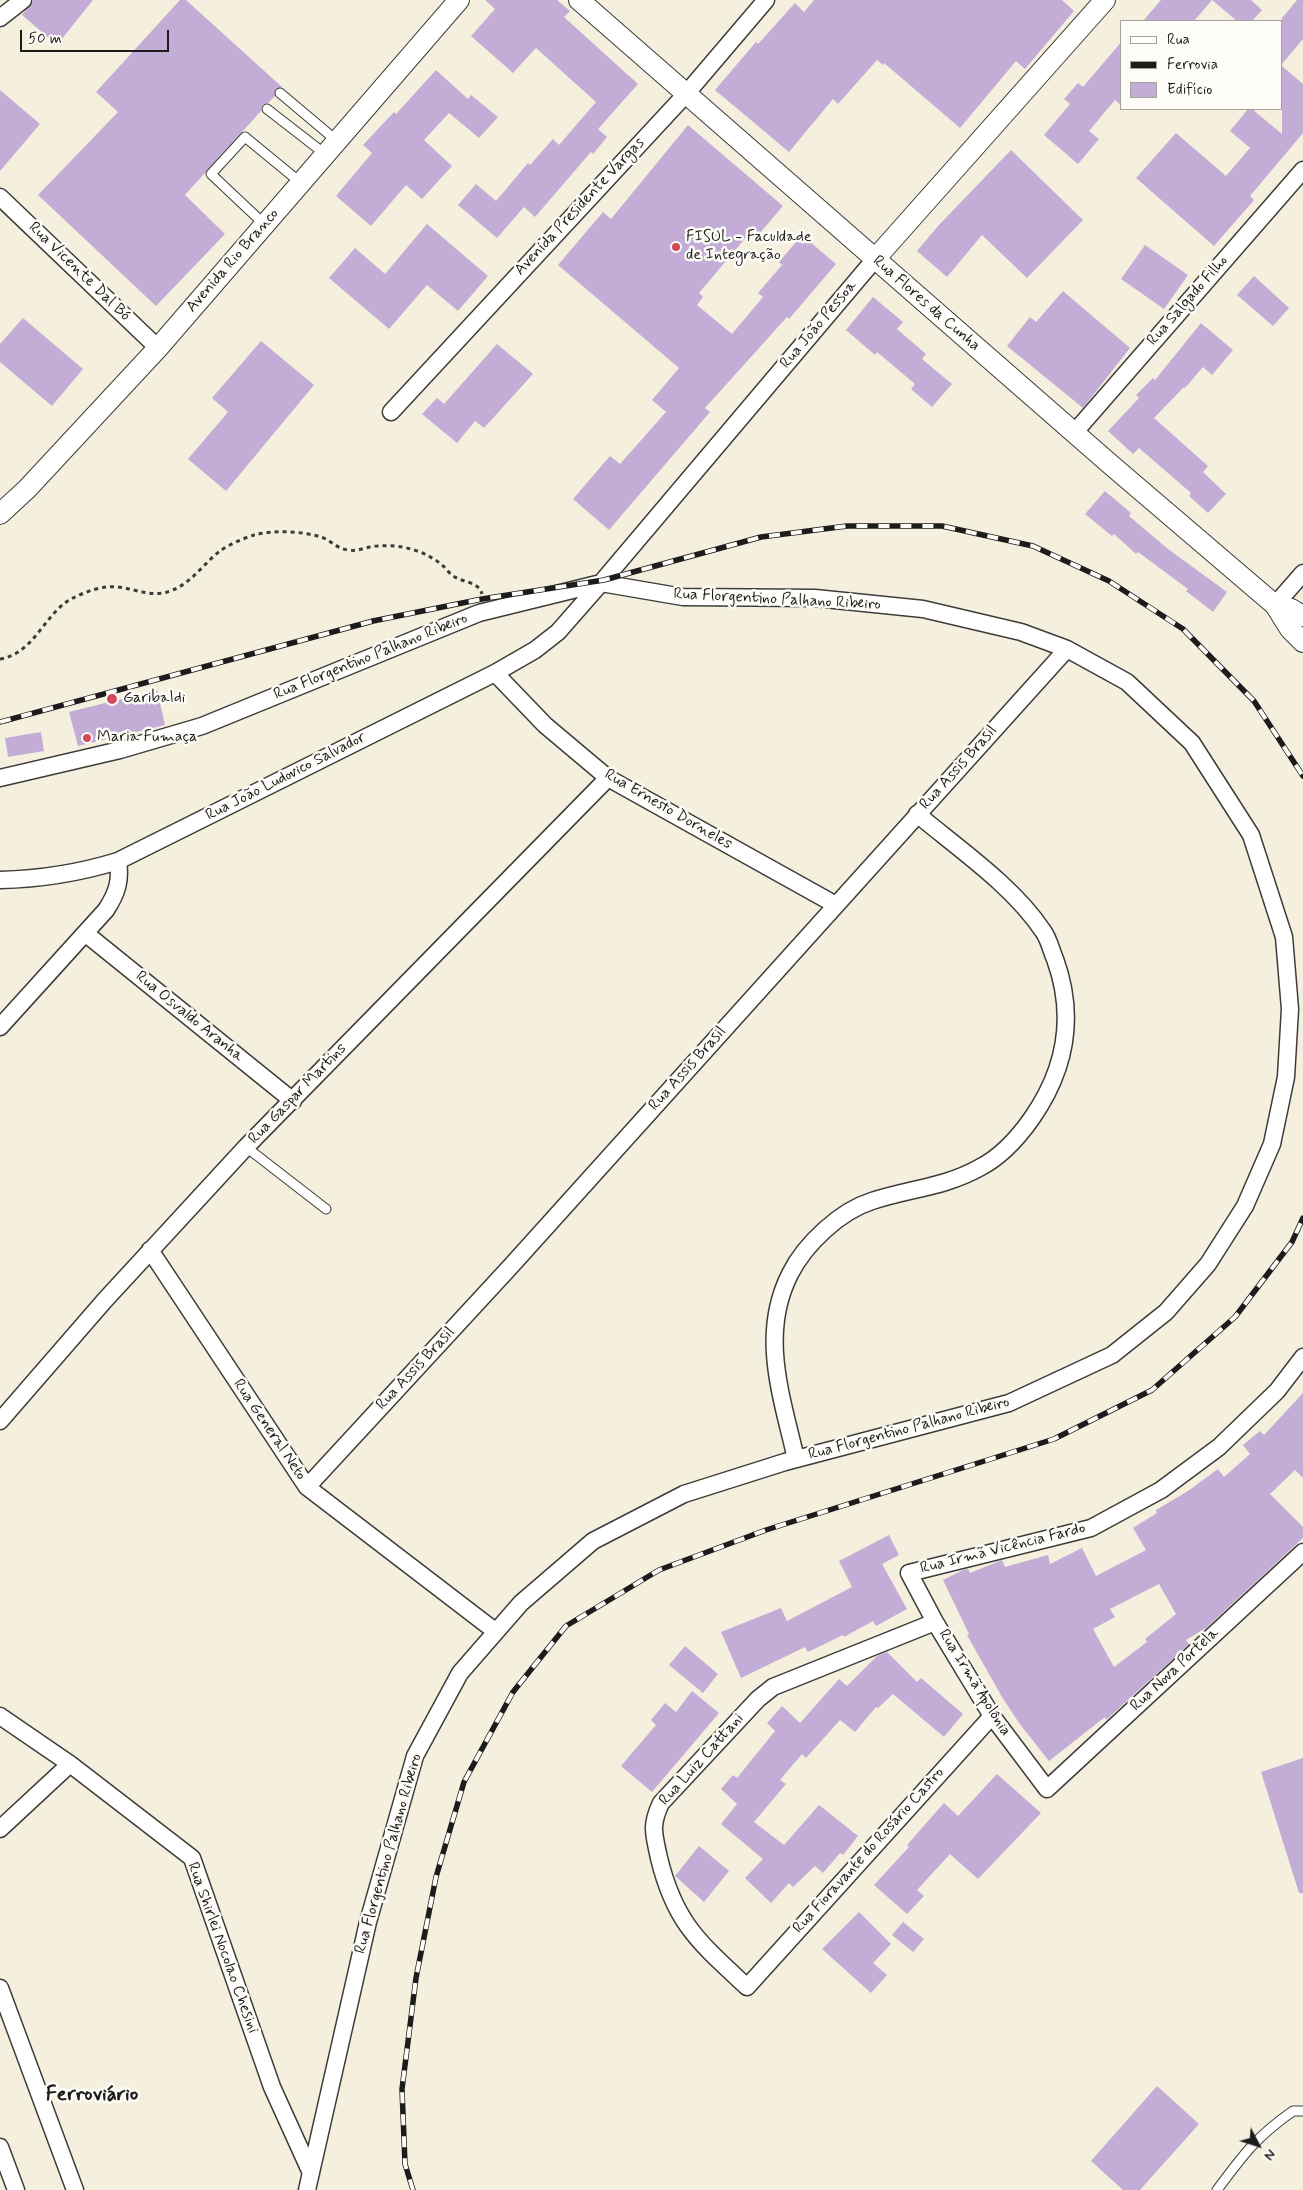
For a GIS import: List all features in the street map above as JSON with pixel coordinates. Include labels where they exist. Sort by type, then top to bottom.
[{"type":"street","points":[[0,18],[23,0]]},
{"type":"street","name":"Avenida Rio Branco","points":[[0,514],[27,489],[158,348],[459,0]]},
{"type":"street","name":"Rua Flores da Cunha","points":[[579,0],[1275,605],[1292,609],[1299,626]]},
{"type":"street","name":"Avenida Presidente Vargas","points":[[391,412],[686,94],[766,0]]},
{"type":"street","name":"Rua João Pessoa","points":[[558,632],[875,259],[1105,0]]},
{"type":"street","name":"Rua Salgado Filho","points":[[1074,432],[1303,170]]},
{"type":"street","name":"Rua Vicente Dal Bó","points":[[0,197],[158,348]]},
{"type":"street","points":[[1275,605],[1303,573]]},
{"type":"street","name":"Rua Florgentino Palhano Ribeiro","points":[[0,778],[120,750],[202,726],[479,613],[601,583],[682,597],[815,598],[923,608],[1021,632],[1067,649],[1127,682],[1192,743],[1251,835],[1284,937],[1290,1009],[1286,1077],[1272,1144],[1245,1206],[1208,1264],[1166,1312],[1112,1355],[1009,1403],[796,1459],[684,1494],[593,1541],[521,1603],[460,1673],[415,1756],[368,1922],[307,2190]]},
{"type":"street","name":"Rua João Ludovico Salvador","points":[[0,880],[77,872],[118,861],[495,673],[535,650],[558,632]]},
{"type":"street","name":"Rua Assis Brasil","points":[[307,1487],[518,1259],[1067,649]]},
{"type":"street","name":"Rua Ernesto Dorneles","points":[[495,673],[545,725],[608,778],[836,905]]},
{"type":"street","name":"Rua Gaspar Martins","points":[[0,1421],[150,1250],[246,1147],[608,778]]},
{"type":"street","points":[[796,1459],[775,1371],[773,1342],[778,1308],[790,1274],[810,1244],[836,1220],[870,1201],[949,1183],[981,1168],[1017,1139],[1046,1097],[1060,1065],[1067,1024],[1062,980],[1044,932],[1013,895],[918,814]]},
{"type":"street","points":[[0,1027],[106,910],[117,890],[120,880],[118,861]]},
{"type":"street","name":"Rua Osvaldo Aranha","points":[[85,933],[292,1101]]},
{"type":"street","name":"Rua General Neto","points":[[150,1250],[307,1487],[496,1631]]},
{"type":"street","name":"Rua Irmã Vicência Fardo","points":[[909,1572],[1091,1528],[1162,1490],[1219,1447],[1277,1391],[1303,1357]]},
{"type":"street","name":"Rua Nova Portela","points":[[1047,1789],[1303,1552]]},
{"type":"street","name":"Rua Irmã Apolônia","points":[[909,1572],[935,1622],[992,1716],[1047,1789]]},
{"type":"street","name":"Rua Luiz Cattani","points":[[747,1987],[698,1941],[682,1918],[667,1888],[652,1828],[660,1803],[758,1699],[773,1687],[935,1622]]},
{"type":"street","name":"Rua Shirlei Nocolao Chesini","points":[[0,1716],[70,1764],[192,1858],[272,2087],[311,2173]]},
{"type":"street","name":"Rua Fioravante do Rosário Castro","points":[[747,1987],[992,1716]]},
{"type":"street","points":[[0,1829],[70,1764]]},
{"type":"street","points":[[0,1988],[75,2190]]},
{"type":"street","points":[[0,2147],[16,2190]]},
{"type":"lane","points":[[280,93],[331,148]]},
{"type":"lane","points":[[267,109],[331,148]]},
{"type":"lane","points":[[264,224],[211,174],[245,137],[301,183]]},
{"type":"lane","points":[[246,1147],[326,1209]]},
{"type":"lane","points":[[1217,2190],[1248,2148],[1267,2129],[1293,2110],[1303,2111]]},
{"type":"path","points":[[0,659],[20,651],[69,600],[91,590],[116,587],[154,594],[170,592],[185,584],[220,551],[254,535],[288,531],[323,538],[337,548],[350,551],[376,546],[398,545],[422,552],[441,564],[452,576],[478,587]]},
{"type":"building","points":[[34,0],[93,0],[57,45],[22,15]]},
{"type":"building","points":[[180,0],[186,0],[282,87],[276,89],[275,96],[268,103],[262,105],[261,111],[185,195],[225,234],[156,306],[38,195],[118,112],[96,92]]},
{"type":"building","points":[[485,0],[557,0],[570,11],[564,17],[638,84],[598,129],[607,137],[593,154],[591,152],[535,217],[524,207],[497,238],[458,205],[476,184],[496,201],[528,163],[530,165],[553,139],[559,145],[596,102],[536,48],[513,73],[471,36],[495,9]]},
{"type":"building","points":[[814,0],[1062,0],[1074,11],[1025,69],[1016,61],[960,128],[884,63],[883,65],[877,60],[838,104],[833,99],[789,152],[715,90],[756,42],[758,44],[795,3],[804,12]]},
{"type":"building","points":[[1161,0],[1212,0],[1195,20],[1144,20]]},
{"type":"building","points":[[1212,0],[1251,0],[1262,10],[1253,20],[1236,20]]},
{"type":"building","points":[[1297,0],[1303,0],[1303,39],[1283,63],[1283,20],[1282,18]]},
{"type":"building","points":[[1120,43],[1120,104],[1115,100],[1089,131],[1099,139],[1078,164],[1044,135],[1070,104],[1064,99],[1078,83],[1083,87]]},
{"type":"building","points":[[1283,67],[1303,84],[1303,133],[1250,196],[1254,200],[1214,246],[1136,178],[1176,133],[1226,176],[1250,148],[1230,131],[1247,110],[1253,110],[1282,134]]},
{"type":"building","points":[[436,70],[468,99],[471,95],[498,117],[479,138],[449,113],[424,140],[452,166],[422,199],[406,185],[371,226],[336,196],[372,153],[363,145],[394,112],[396,114]]},
{"type":"building","points":[[0,90],[40,124],[0,171]]},
{"type":"building","points":[[688,125],[783,206],[759,234],[753,229],[699,293],[703,297],[697,305],[732,334],[763,297],[758,293],[782,265],[779,262],[802,235],[836,264],[789,319],[787,317],[705,408],[710,412],[609,530],[573,499],[610,456],[620,464],[666,412],[652,400],[679,368],[558,265],[603,212],[611,219]]},
{"type":"building","points":[[1011,150],[1083,220],[1027,278],[982,235],[947,277],[917,251],[938,226]]},
{"type":"building","points":[[427,224],[488,276],[458,311],[427,285],[389,329],[329,278],[355,248],[385,274]]},
{"type":"building","points":[[1145,245],[1188,275],[1164,309],[1121,279]]},
{"type":"building","points":[[1254,276],[1289,308],[1273,326],[1237,295]]},
{"type":"building","points":[[1063,291],[1130,348],[1083,408],[1007,346],[1030,317],[1036,322]]},
{"type":"building","points":[[873,297],[903,322],[897,329],[926,354],[922,359],[952,384],[932,407],[911,389],[915,384],[877,352],[875,355],[846,330]]},
{"type":"building","points":[[23,318],[83,369],[52,406],[0,362],[0,344]]},
{"type":"building","points":[[1201,323],[1233,350],[1212,375],[1203,367],[1185,388],[1154,418],[1208,466],[1203,472],[1226,494],[1208,513],[1189,496],[1191,493],[1139,448],[1133,454],[1108,431],[1139,398],[1136,395],[1153,378],[1155,380]]},
{"type":"building","points":[[261,341],[314,385],[226,491],[188,459],[228,412],[212,398]]},
{"type":"building","points":[[497,344],[533,374],[484,428],[475,421],[457,443],[422,414],[437,398],[444,404]]},
{"type":"building","points":[[1105,491],[1131,513],[1129,516],[1168,549],[1227,592],[1213,612],[1186,591],[1188,589],[1138,552],[1136,554],[1114,534],[1112,536],[1085,514]]},
{"type":"building","points":[[157,690],[165,725],[78,746],[69,712]]},
{"type":"building","points":[[41,732],[44,751],[8,757],[5,738]]},
{"type":"building","points":[[1303,1393],[1303,1478],[1295,1470],[1270,1494],[1303,1527],[1303,1538],[1206,1628],[1186,1640],[1189,1644],[1106,1720],[1105,1717],[1049,1761],[1019,1723],[1002,1697],[967,1635],[969,1634],[943,1580],[963,1570],[968,1569],[970,1573],[1002,1560],[1005,1567],[1048,1555],[1050,1564],[1082,1548],[1096,1576],[1146,1550],[1133,1528],[1157,1513],[1156,1510],[1188,1491],[1218,1469],[1224,1477],[1250,1454],[1243,1445],[1260,1431],[1264,1435]],"holes":[[[1159,1584],[1176,1614],[1145,1639],[1147,1642],[1114,1667],[1093,1629],[1115,1617],[1110,1609]]]},
{"type":"building","points":[[889,1535],[899,1555],[882,1564],[907,1609],[876,1626],[873,1621],[844,1637],[843,1635],[808,1652],[805,1647],[741,1678],[721,1632],[781,1608],[787,1621],[852,1587],[839,1561]]},
{"type":"building","points":[[685,1646],[718,1674],[703,1693],[669,1665]]},
{"type":"building","points":[[887,1652],[917,1682],[921,1678],[963,1714],[944,1737],[893,1694],[878,1708],[876,1707],[855,1732],[840,1720],[806,1758],[802,1754],[780,1780],[786,1784],[754,1822],[784,1845],[819,1805],[858,1836],[843,1855],[840,1853],[823,1873],[815,1866],[793,1887],[789,1883],[771,1903],[745,1878],[763,1859],[721,1824],[737,1804],[721,1789],[733,1775],[737,1778],[775,1731],[767,1723],[782,1706],[800,1723],[839,1679],[847,1686],[877,1656]]},
{"type":"building","points":[[692,1691],[719,1713],[652,1792],[621,1766],[656,1725],[651,1720],[665,1703],[676,1712]]},
{"type":"building","points":[[1303,1758],[1303,1893],[1299,1893],[1261,1772]]},
{"type":"building","points":[[997,1774],[1041,1813],[978,1879],[950,1854],[917,1890],[924,1896],[907,1914],[874,1885],[909,1847],[907,1845],[944,1803],[958,1816]]},
{"type":"building","points":[[699,1846],[729,1871],[704,1902],[675,1876]]},
{"type":"building","points":[[859,1912],[891,1944],[873,1963],[887,1975],[871,1993],[822,1949]]},
{"type":"building","points":[[903,1922],[924,1939],[913,1952],[892,1935]]},
{"type":"building","points":[[1157,2086],[1199,2124],[1140,2190],[1123,2190],[1091,2161]]},
{"type":"railway","points":[[0,722],[373,621],[482,599],[604,580],[761,537],[847,526],[942,526],[1033,546],[1109,581],[1183,629],[1254,701],[1303,776]]},
{"type":"railway","points":[[413,2190],[405,2164],[402,2089],[416,1978],[436,1877],[464,1782],[513,1692],[566,1626],[659,1570],[766,1530],[1054,1439],[1152,1390],[1235,1317],[1292,1242],[1303,1218]]},
{"type":"place","name":"FISUL - Faculdade de Integração","points":[[676,247]]},
{"type":"place","name":"Garibaldi","points":[[112,699]]},
{"type":"place","name":"Maria Fumaça","points":[[87,738]]},
{"type":"district","name":"Ferroviário","points":[[92,2096]]}]
